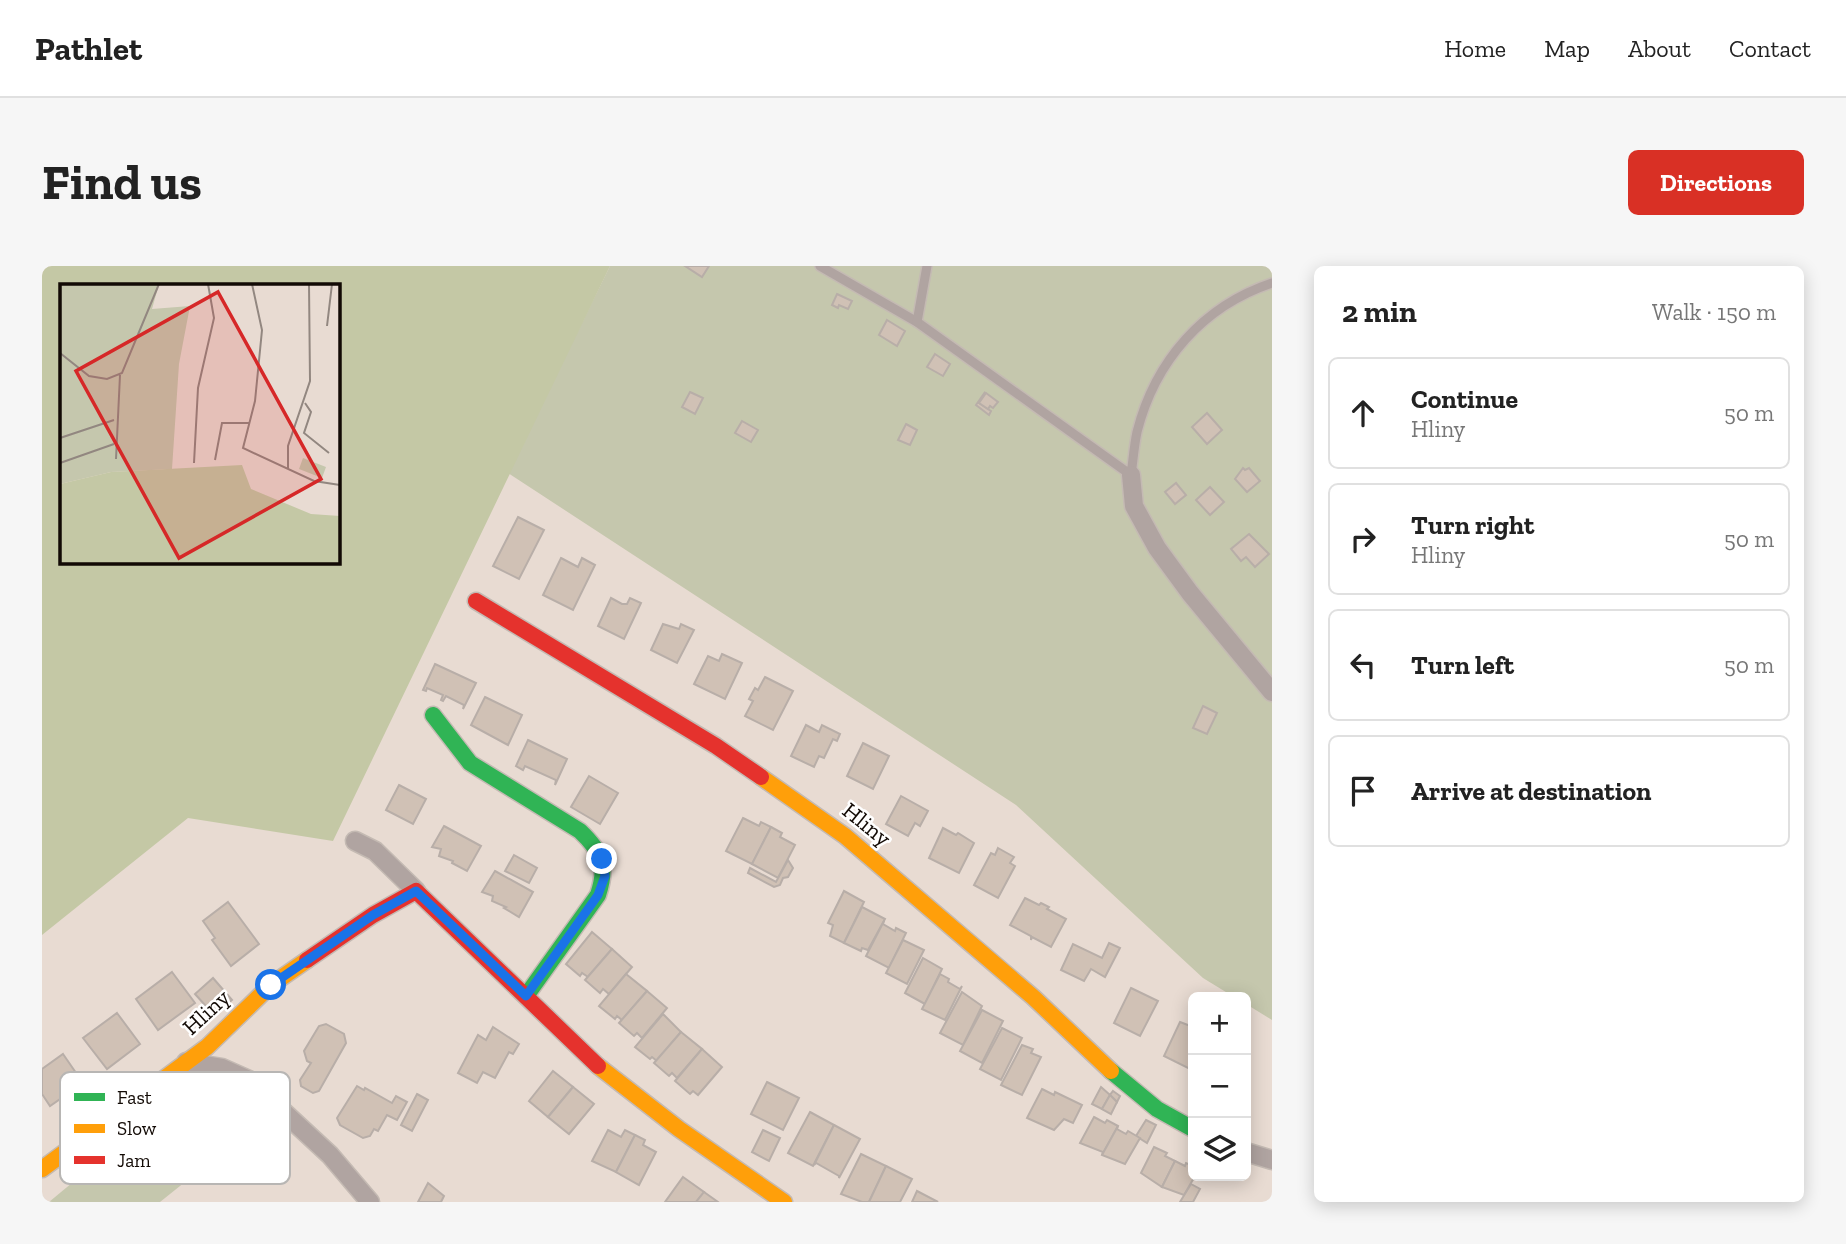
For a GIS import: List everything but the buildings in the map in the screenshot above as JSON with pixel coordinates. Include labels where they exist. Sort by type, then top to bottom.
[{"type":"street","points":[[1131,475],[1134,506],[1157,548],[1190,593],[1272,692]]},
{"type":"street","name":"Hliny","points":[[477,601],[716,746],[827,822],[1033,997],[1128,1087],[1157,1109],[1188,1126]]},
{"type":"street","points":[[433,715],[470,763],[580,831],[596,845],[602,859],[605,876],[598,895],[526,996]]},
{"type":"street","points":[[355,841],[375,851],[592,1061],[679,1129],[784,1202]]},
{"type":"street","name":"Hliny","points":[[173,1072],[207,1047],[271,985],[373,915],[416,891]]},
{"type":"street","name":"Hliny","points":[[186,1062],[231,1072]]},
{"type":"street","name":"Hliny","points":[[290,1117],[321,1145],[370,1202]]},
{"type":"street","points":[[1251,1154],[1272,1160]]},
{"type":"street","name":"Hliny","points":[[42,1169],[60,1156]]},
{"type":"lane","points":[[820,266],[917,322],[1131,475],[1137,433],[1148,401],[1162,372],[1178,349],[1210,314],[1230,301],[1272,283]]},
{"type":"lane","points":[[917,322],[928,266]]},
{"type":"green space","points":[[42,266],[610,266],[333,841],[188,818],[42,935]]},
{"type":"green space","points":[[610,266],[1272,266],[1272,1020],[1251,1007],[1251,992],[1226,992],[1203,978],[1016,805],[508,473]]},
{"type":"green space","points":[[71,1184],[182,1184],[160,1202],[49,1202]]},
{"type":"traffic: fast","points":[[433,715],[470,763],[580,831],[594,846],[601,860],[602,875],[598,895],[526,996]]},
{"type":"traffic: fast","points":[[1111,1071],[1157,1109],[1188,1126]]},
{"type":"traffic: slow","points":[[761,777],[845,836],[1033,997],[1111,1071]]},
{"type":"traffic: slow","points":[[173,1072],[207,1047],[271,985],[307,960]]},
{"type":"traffic: slow","points":[[598,1066],[679,1129],[784,1202]]},
{"type":"traffic: slow","points":[[42,1169],[60,1156]]},
{"type":"traffic: jam","points":[[476,601],[716,746],[761,777]]},
{"type":"traffic: jam","points":[[307,960],[373,915],[416,891],[598,1066]]},
{"type":"route","points":[[271,985],[373,915],[416,891],[526,996],[598,895],[605,876],[602,859]]}]
